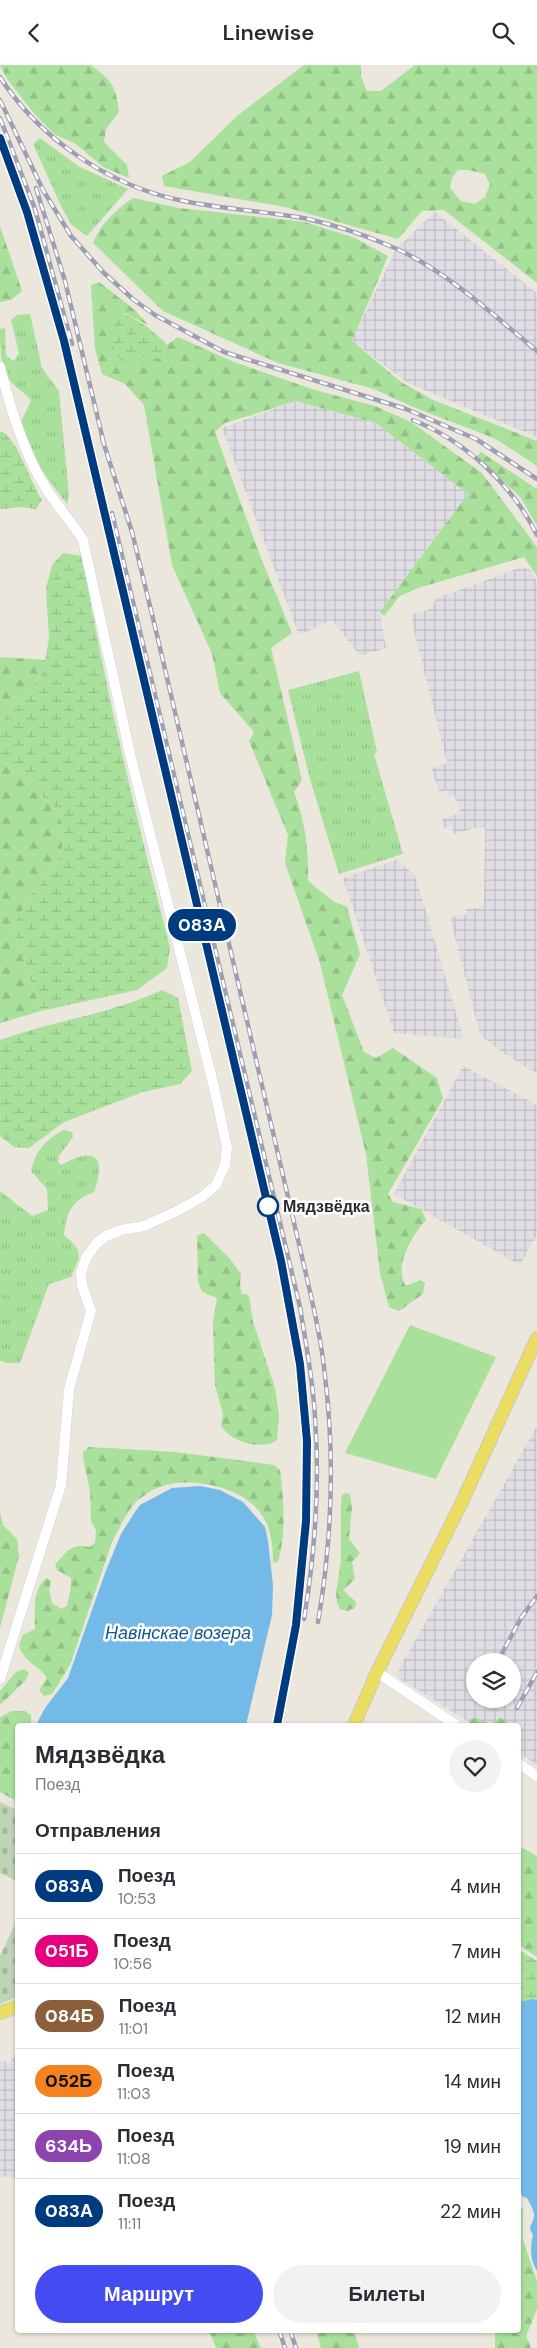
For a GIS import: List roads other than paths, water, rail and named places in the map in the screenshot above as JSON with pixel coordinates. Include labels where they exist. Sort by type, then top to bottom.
[{"type":"main road","points":[[355,1723],[377,1671],[461,1504],[537,1338]]},
{"type":"main road","points":[[0,2013],[15,2007]]},
{"type":"street","points":[[0,367],[27,451],[46,489],[83,540],[131,758],[214,1087],[227,1148],[225,1165],[216,1185],[202,1197],[144,1226],[106,1236],[96,1244],[86,1258],[82,1273],[82,1285],[91,1311],[69,1389],[60,1485],[0,1679]]},
{"type":"street","points":[[377,1671],[453,1723]]},
{"type":"street","points":[[521,1765],[537,1776]]},
{"type":"water","name":"Навінскае возера","points":[[200,1486],[220,1490],[243,1502],[265,1527],[273,1585],[272,1615],[246,1723],[37,1723],[45,1708],[68,1678],[105,1573],[121,1534],[140,1505],[172,1488]]},
{"type":"water","points":[[537,2000],[537,2271],[531,2254],[533,2235],[530,2228],[534,2212],[527,2198],[523,2197],[521,2194],[521,2002]]},
{"type":"railway","points":[[0,77],[34,120],[55,139],[101,171],[153,193],[179,200],[303,218],[358,233],[409,255],[428,266],[466,293],[537,351]]},
{"type":"railway","points":[[0,100],[43,190],[71,236],[104,273],[134,300],[155,315],[224,352],[406,409],[476,439],[537,479]]},
{"type":"railway","points":[[0,118],[35,209],[72,344]]},
{"type":"railway","points":[[0,138],[27,212],[64,341],[281,1261],[296,1338],[306,1415],[308,1494],[306,1533],[297,1610],[277,1723]]},
{"type":"railway","points":[[36,188],[65,281],[104,444]]},
{"type":"railway","points":[[413,420],[451,440],[485,466],[514,498],[527,516],[537,535]]},
{"type":"railway","points":[[102,438],[132,532],[157,635],[318,1331],[328,1407],[331,1468],[329,1530],[318,1622]]},
{"type":"railway","points":[[112,513],[300,1307],[313,1389],[317,1468],[314,1544],[304,1619]]},
{"type":"railway","points":[[502,1653],[521,1618],[537,1596]]},
{"type":"railway","points":[[521,1701],[537,1672]]},
{"type":"railway","points":[[280,2333],[285,2348]]},
{"type":"railway","points":[[291,2333],[296,2348]]},
{"type":"train","name":"083А","points":[[0,138],[27,212],[49,283],[64,341],[281,1261],[296,1339],[306,1415],[308,1494],[300,1602],[277,1723]]},
{"type":"place","name":"Мядзвёдка","points":[[268,1206]]}]
